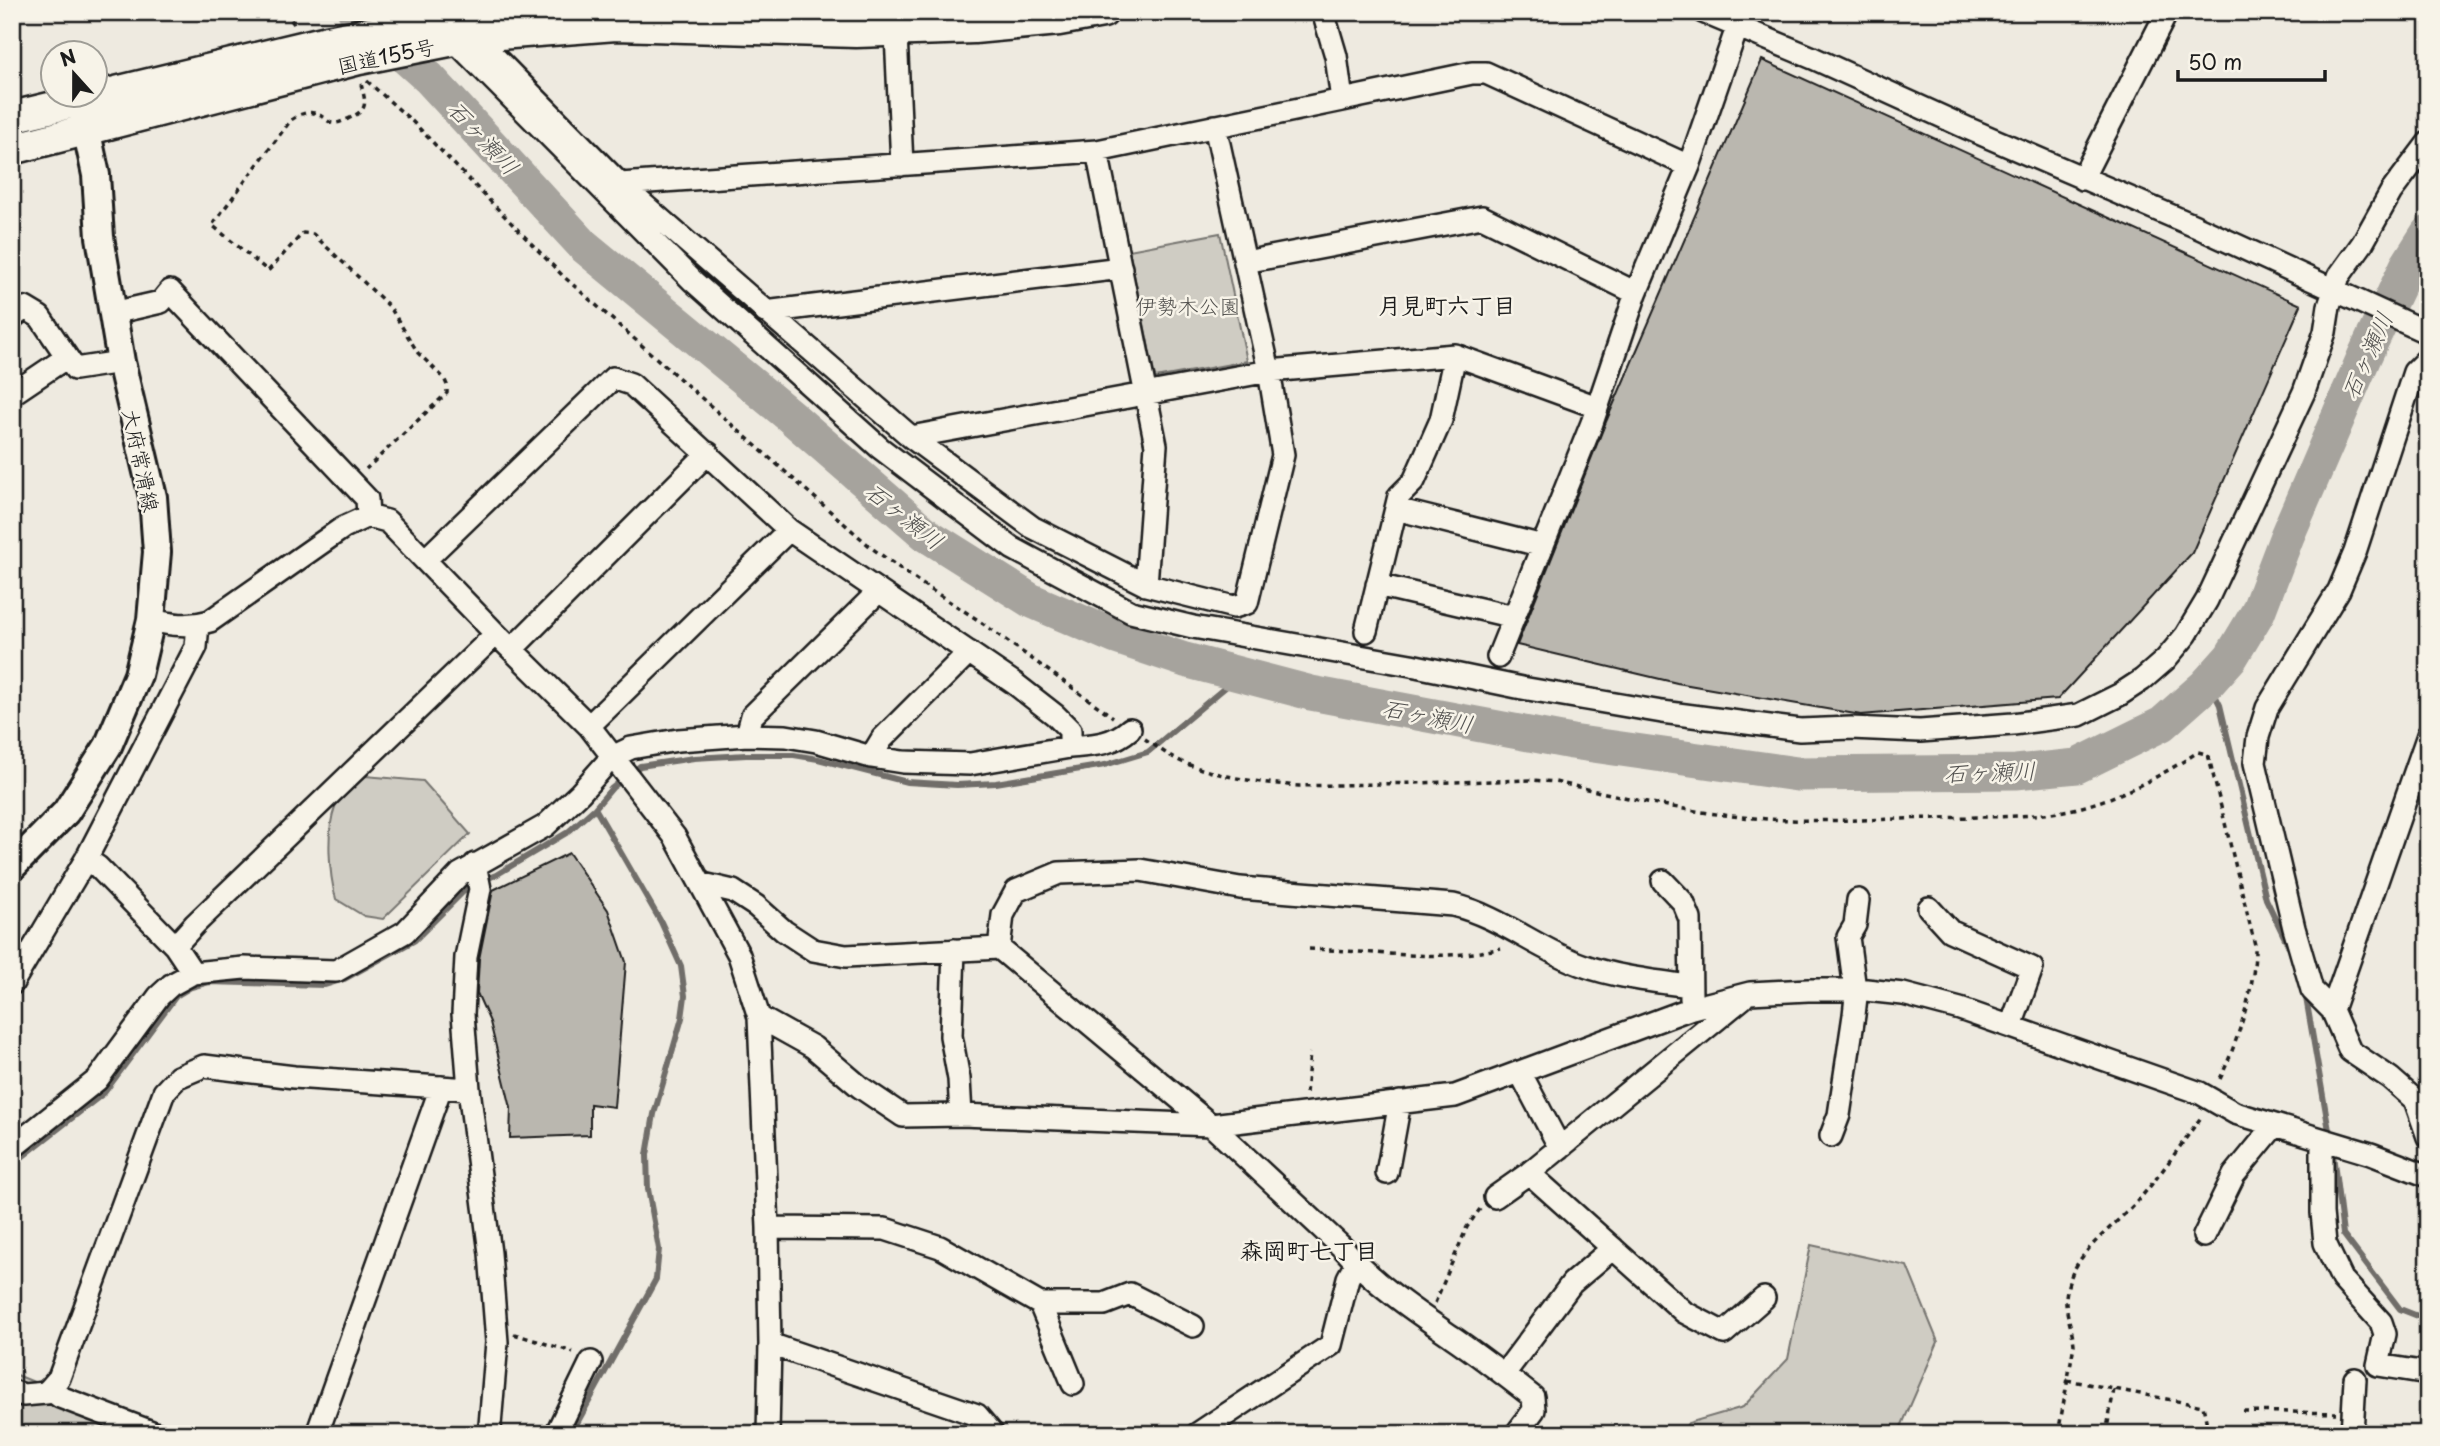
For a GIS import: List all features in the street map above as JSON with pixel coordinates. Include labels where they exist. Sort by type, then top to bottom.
[{"type":"highway","name":"国道155号","points":[[12,117],[83,115],[359,60],[492,12]]},
{"type":"highway","name":"国道155号","points":[[12,149],[83,115],[327,41],[446,29],[616,25],[856,32],[896,22],[974,28],[1059,20],[1103,12]]},
{"type":"main road","name":"大府常滑線","points":[[12,867],[66,812],[108,746],[138,675],[151,620],[157,552],[153,497],[121,362],[100,237],[96,175],[83,115]]},
{"type":"street","points":[[1323,12],[1336,56],[1342,100]]},
{"type":"street","points":[[1703,12],[1732,21],[2082,179],[2195,226],[2428,333]]},
{"type":"street","points":[[2082,179],[2167,12]]},
{"type":"street","points":[[1498,657],[1597,407],[1636,293],[1689,166],[1732,21]]},
{"type":"street","points":[[896,22],[902,166]]},
{"type":"street","points":[[446,29],[765,312],[911,437],[1032,527],[1146,585],[1234,607],[1247,603],[1283,455],[1269,371],[1215,126]]},
{"type":"street","points":[[446,29],[693,281],[880,447],[1012,548],[1130,612],[1192,627],[1411,665],[1522,688],[1662,712],[1800,730],[1851,728],[1920,731],[2013,724],[2079,715],[2119,695],[2165,660],[2186,635],[2207,600],[2304,392],[2339,294],[2339,276],[2362,244],[2378,212],[2428,143]]},
{"type":"street","points":[[620,184],[1097,151],[1472,73],[1486,73],[1689,166]]},
{"type":"street","points":[[1097,151],[1156,445],[1146,585]]},
{"type":"street","points":[[1245,262],[1482,217],[1636,293]]},
{"type":"street","points":[[765,312],[1121,268]]},
{"type":"street","points":[[113,313],[161,302],[170,291],[367,499],[368,516]]},
{"type":"street","points":[[12,318],[25,308],[40,317],[75,369],[121,362]]},
{"type":"street","points":[[911,437],[1269,371],[1455,355],[1597,407]]},
{"type":"street","points":[[1366,631],[1399,496],[1415,481],[1441,420],[1455,355]]},
{"type":"street","points":[[12,394],[67,357]]},
{"type":"street","points":[[2428,358],[2414,372],[2356,552],[2339,590],[2267,708],[2258,737],[2255,763],[2294,928],[2312,990],[2332,1010],[2350,1051],[2424,1109],[2428,1137]]},
{"type":"street","points":[[425,560],[612,378],[631,384],[789,530],[969,652],[1055,715],[1070,730],[1070,747]]},
{"type":"street","points":[[512,649],[708,453]]},
{"type":"street","points":[[1396,509],[1543,546]]},
{"type":"street","points":[[151,620],[173,625],[210,621],[344,527],[368,516],[387,521],[589,726],[675,837],[739,955],[760,1017],[768,1228],[768,1434]]},
{"type":"street","points":[[589,726],[789,530]]},
{"type":"street","points":[[1377,584],[1514,617]]},
{"type":"street","points":[[747,735],[751,716],[879,591]]},
{"type":"street","points":[[12,984],[86,859],[196,647],[198,624]]},
{"type":"street","points":[[174,947],[496,634]]},
{"type":"street","points":[[871,757],[882,739],[969,652]]},
{"type":"street","points":[[12,1148],[97,1080],[159,996],[171,985],[193,973],[244,968],[336,971],[405,932],[460,874],[545,826],[631,748],[678,740],[747,735],[786,736],[903,762],[970,764],[1104,744],[1119,738],[1129,729]]},
{"type":"street","points":[[2332,1010],[2421,776],[2428,735]]},
{"type":"street","points":[[86,859],[97,867],[174,947],[193,973]]},
{"type":"street","points":[[475,864],[480,889],[464,977],[463,1014],[496,1329],[491,1434]]},
{"type":"street","points":[[999,948],[1003,915],[1016,891],[1059,873],[1140,870],[1240,888],[1453,905],[1477,911],[1535,944],[1583,965],[1636,978],[1689,986]]},
{"type":"street","points":[[1663,881],[1683,902],[1690,919],[1689,986],[1692,1008]]},
{"type":"street","points":[[702,884],[733,891],[813,950],[846,956],[999,948],[1211,1125],[1343,1248],[1356,1264],[1428,1321],[1533,1397],[1534,1410],[1516,1434]]},
{"type":"street","points":[[1831,1136],[1839,1115],[1854,1015],[1855,990],[1848,937],[1855,925],[1858,900]]},
{"type":"street","points":[[1929,908],[1950,931],[2032,968],[2011,1026]]},
{"type":"street","points":[[954,950],[951,1036],[959,1079],[961,1115]]},
{"type":"street","points":[[760,1017],[813,1047],[860,1087],[903,1116],[961,1115],[1211,1125],[1455,1096],[1521,1074],[1692,1008],[1750,993],[1855,990],[1903,994],[2011,1026],[2200,1093],[2235,1113],[2371,1154],[2428,1176]]},
{"type":"street","points":[[1495,1197],[1529,1173],[1750,993]]},
{"type":"street","points":[[12,1391],[23,1395],[46,1393],[59,1378],[163,1092],[178,1077],[204,1066],[293,1077],[469,1089]]},
{"type":"street","points":[[1521,1074],[1560,1148]]},
{"type":"street","points":[[317,1434],[441,1087]]},
{"type":"street","points":[[1387,1173],[1400,1102]]},
{"type":"street","points":[[2204,1236],[2234,1175],[2275,1125]]},
{"type":"street","points":[[2322,1140],[2322,1213],[2325,1243],[2342,1279],[2382,1322],[2385,1334],[2378,1365],[2428,1373]]},
{"type":"street","points":[[1529,1173],[1684,1311],[1724,1334],[1764,1298]]},
{"type":"street","points":[[768,1228],[885,1229],[940,1247],[1040,1304],[1104,1304],[1130,1294],[1193,1326]]},
{"type":"street","points":[[1504,1374],[1572,1283],[1613,1248]]},
{"type":"street","points":[[1197,1434],[1331,1345],[1348,1278],[1356,1264]]},
{"type":"street","points":[[1040,1304],[1073,1384]]},
{"type":"street","points":[[770,1344],[977,1415],[993,1434]]},
{"type":"street","points":[[556,1434],[591,1362]]},
{"type":"street","points":[[2353,1424],[2355,1379]]},
{"type":"street","points":[[49,1389],[60,1397],[157,1434]]},
{"type":"path","points":[[1309,950],[1409,957],[1471,955],[1504,947],[1516,941],[1520,935]]},
{"type":"path","points":[[1303,1113],[1310,1053]]},
{"type":"path","points":[[2058,1434],[2074,1345],[2066,1299],[2073,1268],[2092,1245],[2141,1198],[2207,1109],[2210,1100]]},
{"type":"path","points":[[1428,1321],[1467,1227],[1488,1199],[1495,1197]]},
{"type":"path","points":[[496,1329],[501,1328],[519,1336],[582,1354],[584,1360],[591,1362]]},
{"type":"path","points":[[2067,1380],[2203,1406],[2209,1434]]},
{"type":"path","points":[[2106,1434],[2114,1389]]},
{"type":"path","points":[[2243,1410],[2353,1424]]},
{"type":"green space","name":"伊勢木公園","points":[[1220,233],[1247,361],[1155,378],[1129,250]]},
{"type":"green space","points":[[365,776],[423,781],[470,834],[383,919],[364,916],[336,899],[332,877],[330,840],[335,807],[344,794]]},
{"type":"green space","points":[[1811,1245],[1907,1266],[1938,1342],[1898,1434],[1681,1434],[1688,1423],[1743,1407],[1788,1359]]},
{"type":"green space","points":[[12,1373],[117,1416],[168,1434],[12,1434]]},
{"type":"building","points":[[1762,60],[2301,305],[2192,553],[2058,699],[1861,715],[1677,683],[1517,645],[1605,424]]},
{"type":"building","points":[[569,853],[608,910],[626,962],[614,1107],[590,1104],[590,1135],[510,1138],[511,1108],[490,1022],[477,993],[479,959],[493,890]]},
{"type":"waterway","name":"石ヶ瀬川","points":[[355,12],[429,78],[584,246],[789,415],[927,535],[1030,600],[1116,637],[1185,660],[1311,693],[1572,742],[1797,774],[2016,772],[2077,766],[2162,724],[2206,685],[2231,657],[2258,612],[2287,536],[2365,355],[2407,266],[2428,233]]},
{"type":"waterway","points":[[12,1165],[104,1093],[176,996],[191,987],[209,982],[325,985],[344,979],[415,940],[470,885],[496,875],[568,832],[595,808],[612,788],[640,766],[694,758],[794,755],[907,782],[957,785],[996,783],[1105,765],[1148,752],[1240,675]]},
{"type":"waterway","points":[[2206,685],[2212,689],[2220,705],[2266,899],[2290,949]]},
{"type":"waterway","points":[[571,1434],[656,1279],[659,1249],[648,1189],[647,1155],[654,1114],[682,1018],[685,996],[681,966],[661,922],[595,808]]},
{"type":"waterway","points":[[2305,992],[2330,1136]]},
{"type":"waterway","points":[[2332,1147],[2343,1234],[2400,1309],[2428,1320]]},
{"type":"district","name":"月見町六丁目","points":[[1447,304]]},
{"type":"district","name":"森岡町七丁目","points":[[1309,1249]]}]
